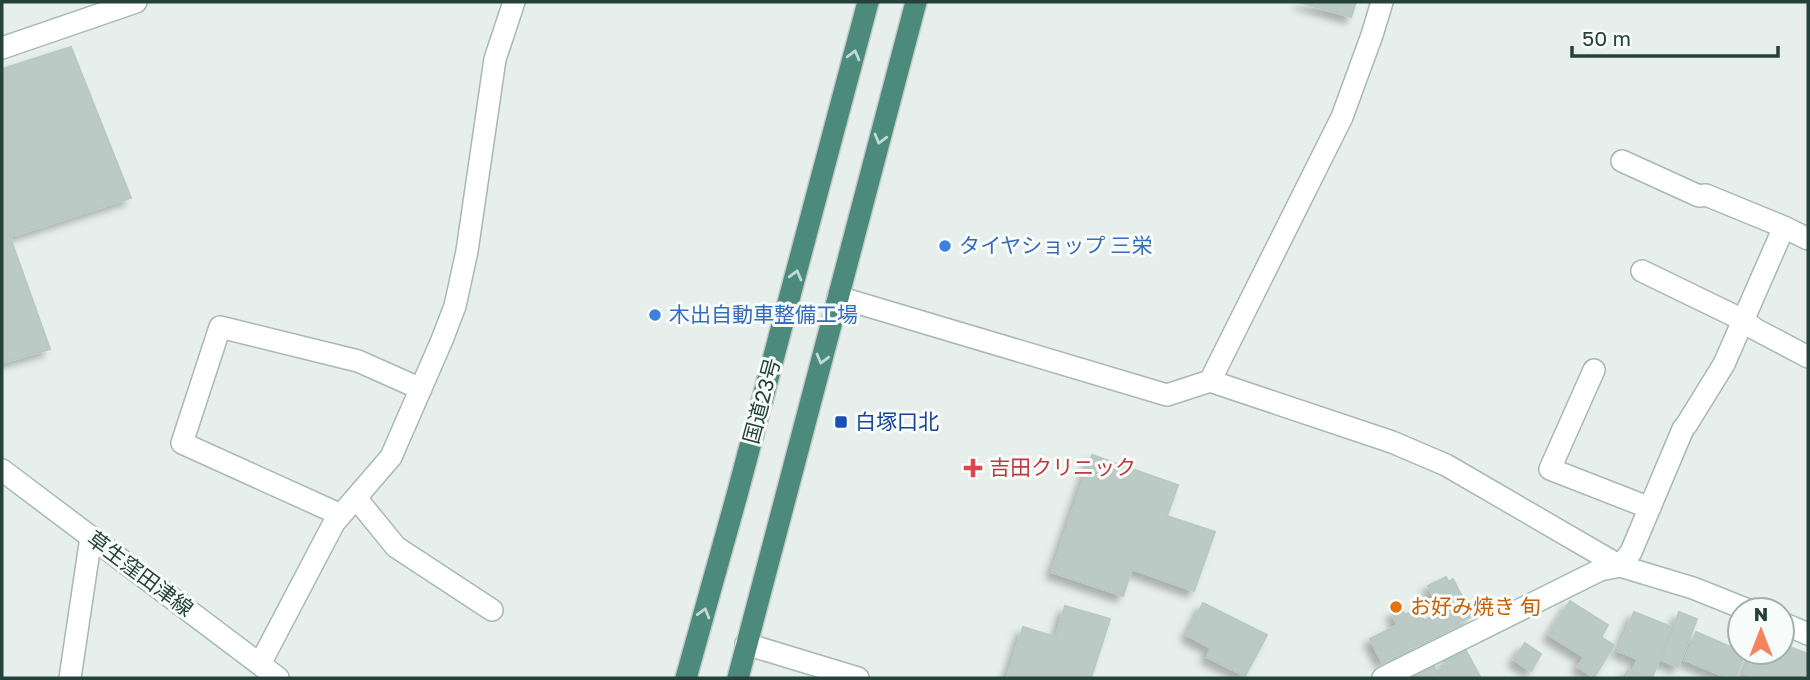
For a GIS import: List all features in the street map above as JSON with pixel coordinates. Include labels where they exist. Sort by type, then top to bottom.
[{"type":"highway","name":"国道23号","points":[[686,678],[868,2]]},
{"type":"highway","points":[[738,678],[916,2]]},
{"type":"street","points":[[2,48],[136,2]]},
{"type":"street","points":[[260,664],[334,523],[391,457],[455,306],[467,251],[495,59],[513,2]]},
{"type":"street","points":[[1210,381],[1342,117],[1382,2]]},
{"type":"street","points":[[1622,161],[1808,239]]},
{"type":"street","points":[[1383,678],[1600,570],[1620,566],[1631,552],[1682,429],[1724,364],[1784,227]]},
{"type":"street","points":[[1642,271],[1743,320],[1808,357]]},
{"type":"street","points":[[838,297],[1167,395],[1210,381],[1392,442],[1446,465],[1620,566],[1726,602]]},
{"type":"street","points":[[341,515],[182,443],[220,327],[358,360],[421,389]]},
{"type":"street","points":[[1594,370],[1550,469],[1650,508]]},
{"type":"street","name":"草生窪田津線","points":[[2,470],[278,678]]},
{"type":"street","points":[[356,498],[396,547],[492,610]]},
{"type":"street","points":[[69,678],[91,537]]},
{"type":"street","points":[[746,644],[858,678]]},
{"type":"building","points":[[1299,2],[1356,2],[1351,17]]},
{"type":"building","points":[[71,47],[131,198],[10,237],[50,349],[2,363],[2,69]]},
{"type":"building","points":[[1092,455],[1178,485],[1167,516],[1215,532],[1194,591],[1132,569],[1123,596],[1052,572]]},
{"type":"building","points":[[1446,577],[1449,582],[1453,579],[1472,616],[1382,662],[1370,639],[1398,625],[1392,613],[1401,608],[1405,615],[1418,609],[1424,621],[1441,612],[1428,586]]},
{"type":"building","points":[[1570,601],[1608,625],[1601,637],[1614,645],[1594,677],[1578,667],[1584,657],[1549,635]]},
{"type":"building","points":[[1203,603],[1267,635],[1245,676],[1207,657],[1211,648],[1187,635]]},
{"type":"building","points":[[1065,606],[1110,619],[1091,678],[1007,678],[1023,627],[1056,637]]},
{"type":"building","points":[[1634,612],[1672,627],[1652,678],[1633,671],[1638,659],[1618,651]]},
{"type":"building","points":[[1679,612],[1697,619],[1678,667],[1661,660]]},
{"type":"building","points":[[1696,632],[1726,645],[1726,666],[1740,666],[1735,678],[1728,678],[1685,660]]},
{"type":"building","points":[[1525,643],[1541,654],[1531,671],[1514,660]]},
{"type":"building","points":[[1465,649],[1481,678],[1442,678],[1438,671],[1447,666],[1444,661]]},
{"type":"building","points":[[1796,649],[1808,654],[1808,676],[1804,674],[1802,678],[1756,678],[1744,674],[1747,666],[1796,666]]},
{"type":"building","points":[[1434,666],[1439,678],[1410,678]]},
{"type":"building","points":[[1628,670],[1644,678],[1623,678]]},
{"type":"place","name":"タイヤショップ 三栄","points":[[945,246]]},
{"type":"place","name":"木出自動車整備工場","points":[[655,315]]},
{"type":"place","name":"白塚口北","points":[[841,422]]},
{"type":"place","name":"吉田クリニック","points":[[973,468]]},
{"type":"place","name":"お好み焼き 旬","points":[[1396,607]]}]
